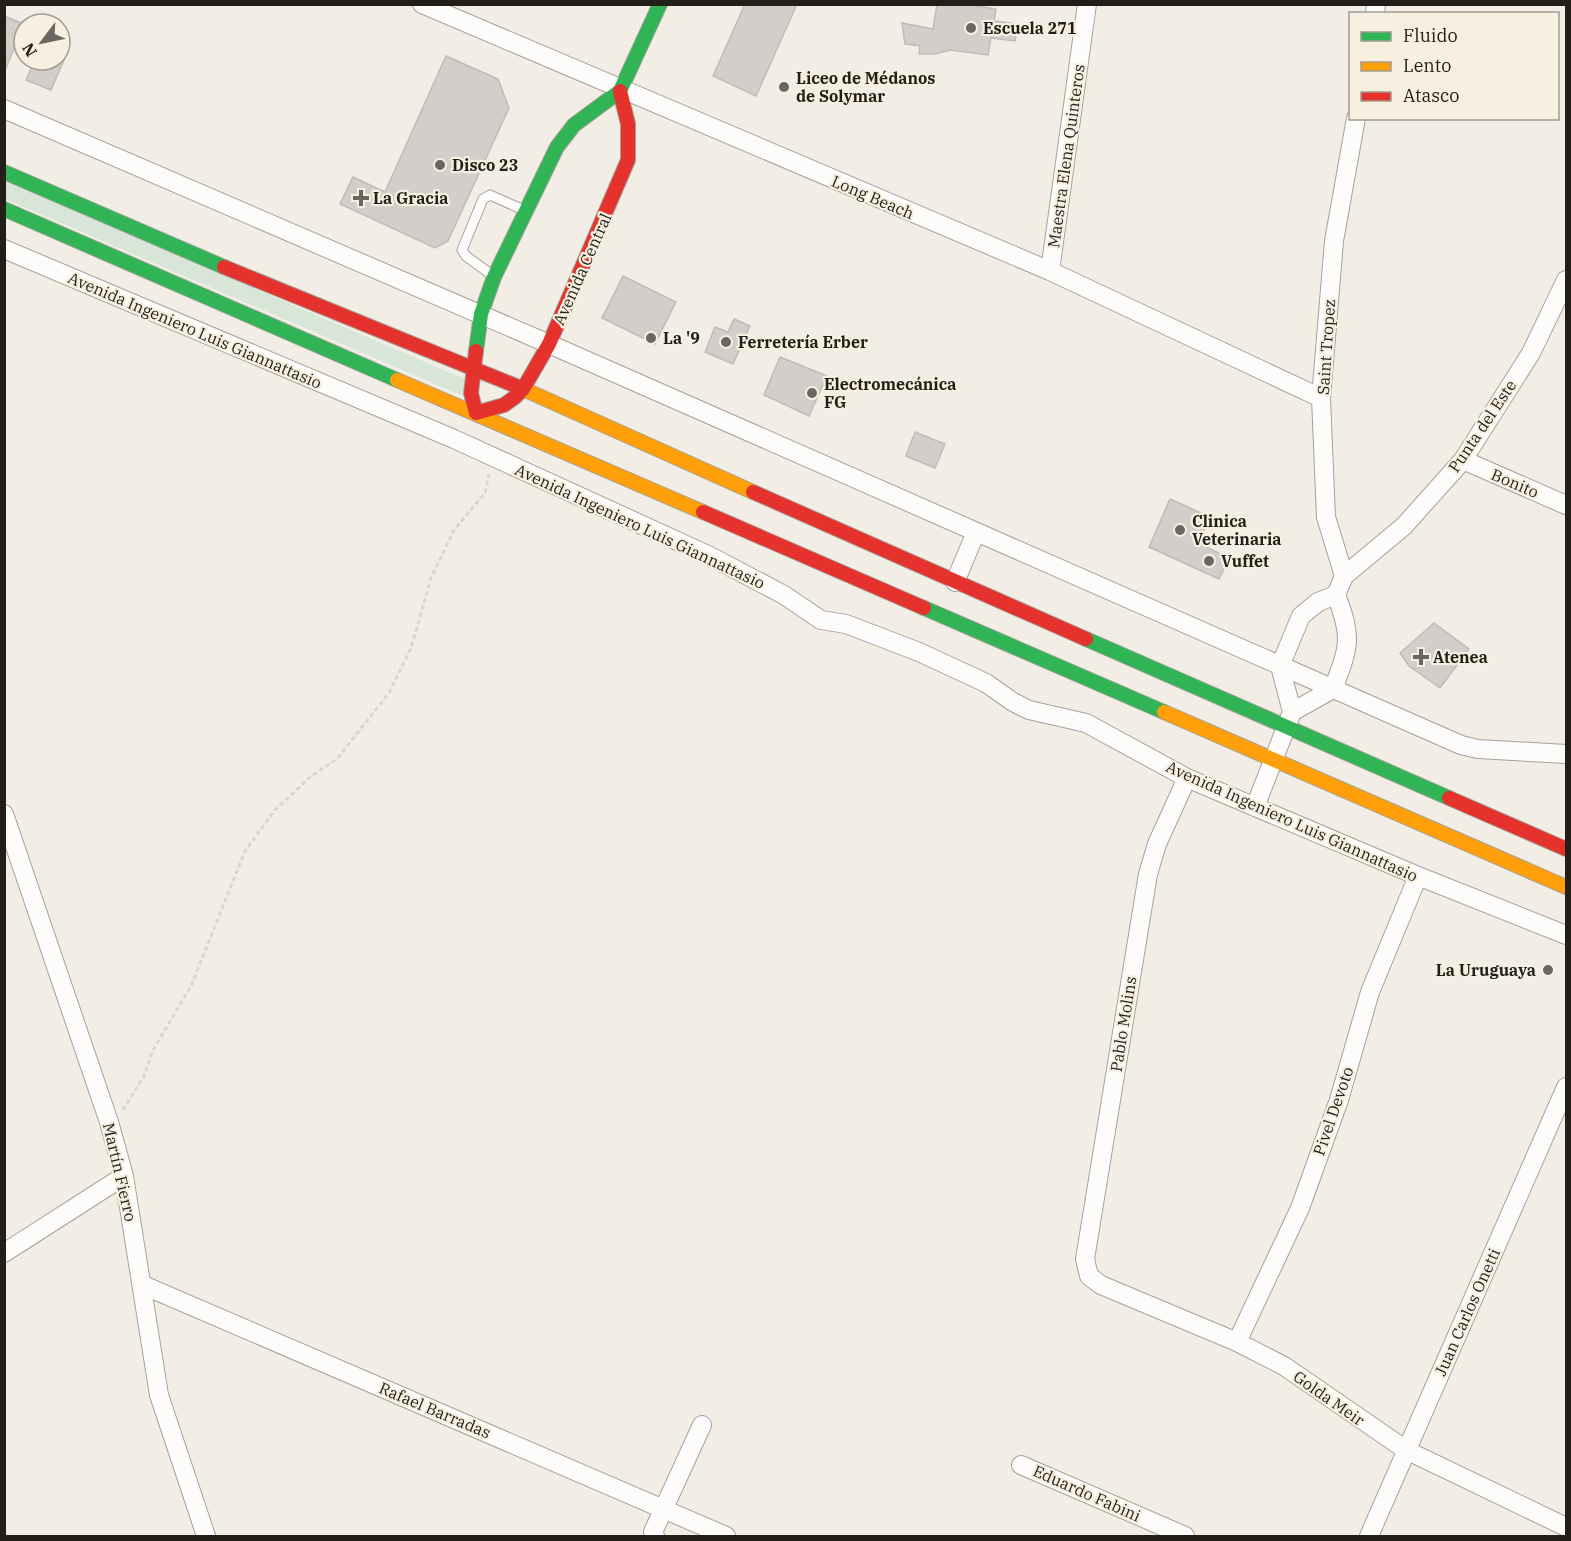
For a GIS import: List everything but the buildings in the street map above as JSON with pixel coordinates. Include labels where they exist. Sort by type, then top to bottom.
[{"type":"main road","points":[[476,413],[471,393],[473,368],[481,314],[494,277],[557,147],[574,125],[620,91],[660,4]]},
{"type":"main road","name":"Avenida Central","points":[[476,413],[504,405],[523,389],[549,344],[628,160],[628,124],[620,91]]},
{"type":"main road","points":[[4,172],[222,266],[523,389],[955,582],[1289,719],[1566,849]]},
{"type":"main road","name":"Avenida Ingeniero Luis Giannattasio","points":[[4,209],[1566,887]]},
{"type":"street","name":"Long Beach","points":[[422,4],[620,91],[1050,271],[1321,398]]},
{"type":"street","name":"Maestra Elena Quinteros","points":[[1050,271],[1087,4]]},
{"type":"street","points":[[4,109],[481,314],[1461,745],[1478,749],[1566,752]]},
{"type":"street","name":"Saint Tropez","points":[[1344,576],[1326,517],[1321,398],[1334,241],[1356,120]]},
{"type":"street","name":"Avenida Ingeniero Luis Giannattasio","points":[[4,249],[454,440],[710,556],[784,595],[821,620],[846,624],[919,652],[986,683],[1029,710],[1086,723],[1187,778],[1418,876],[1566,935]]},
{"type":"street","name":"Punta del Este","points":[[1344,576],[1404,526],[1463,460],[1531,353],[1566,280]]},
{"type":"street","points":[[454,440],[476,413]]},
{"type":"street","name":"Bonito","points":[[1463,460],[1566,505]]},
{"type":"street","points":[[955,582],[976,532]]},
{"type":"street","points":[[1256,807],[1289,719],[1280,666],[1300,616],[1318,603],[1335,595],[1344,576]]},
{"type":"street","points":[[1289,719],[1333,689],[1349,648],[1346,620],[1335,595]]},
{"type":"street","name":"Pablo Molins","points":[[1089,1276],[1085,1259],[1146,885],[1157,844],[1187,778]]},
{"type":"street","name":"Martín Fierro","points":[[4,814],[108,1122],[124,1176],[159,1395],[206,1536]]},
{"type":"street","name":"Pivel Devoto","points":[[1237,1342],[1300,1208],[1339,1100],[1370,992],[1418,876]]},
{"type":"street","name":"Juan Carlos Onetti","points":[[1369,1536],[1566,1087]]},
{"type":"street","points":[[4,1253],[124,1176]]},
{"type":"street","name":"Golda Meir","points":[[1089,1276],[1101,1285],[1237,1342],[1284,1366],[1406,1450],[1566,1527]]},
{"type":"street","name":"Rafael Barradas","points":[[143,1285],[726,1536]]},
{"type":"street","points":[[650,1535],[702,1425]]},
{"type":"street","name":"Eduardo Fabini","points":[[1021,1465],[1185,1536]]},
{"type":"lane","points":[[494,277],[466,256],[462,250],[483,199],[490,195],[526,212]]},
{"type":"path","points":[[108,1122],[128,1106],[144,1076],[153,1050],[191,986],[245,851],[275,810],[310,777],[337,759],[389,693],[411,648],[431,578],[454,530],[485,493],[495,459]]},
{"type":"green space","points":[[5,181],[469,381],[463,396],[5,199]]},
{"type":"traffic: fast","points":[[476,351],[481,314],[494,277],[557,147],[574,125],[620,91],[660,4]]},
{"type":"traffic: fast","points":[[4,172],[224,267]]},
{"type":"traffic: fast","points":[[4,209],[397,380]]},
{"type":"traffic: fast","points":[[924,608],[1164,712]]},
{"type":"traffic: fast","points":[[1086,639],[1449,798]]},
{"type":"traffic: slow","points":[[397,380],[703,512]]},
{"type":"traffic: slow","points":[[521,388],[753,492]]},
{"type":"traffic: slow","points":[[1164,712],[1566,887]]},
{"type":"traffic: jam","points":[[476,351],[471,393],[476,413],[504,405],[515,397],[523,389],[549,344],[628,160],[628,124],[620,91]]},
{"type":"traffic: jam","points":[[224,267],[521,388]]},
{"type":"traffic: jam","points":[[753,492],[1086,639]]},
{"type":"traffic: jam","points":[[703,512],[924,608]]},
{"type":"traffic: jam","points":[[1449,798],[1566,849]]},
{"type":"place","name":"Escuela 271","points":[[971,28]]},
{"type":"place","name":"Liceo de Médanos de Solymar","points":[[784,87]]},
{"type":"place","name":"Disco 23","points":[[440,165]]},
{"type":"place","name":"La Gracia","points":[[361,198]]},
{"type":"place","name":"La '9","points":[[651,338]]},
{"type":"place","name":"Ferretería Erber","points":[[726,342]]},
{"type":"place","name":"Electromecánica FG","points":[[812,393]]},
{"type":"place","name":"Clinica Veterinaria","points":[[1180,530]]},
{"type":"place","name":"Vuffet","points":[[1209,561]]},
{"type":"place","name":"Atenea","points":[[1421,657]]},
{"type":"place","name":"La Uruguaya","points":[[1548,970]]}]
